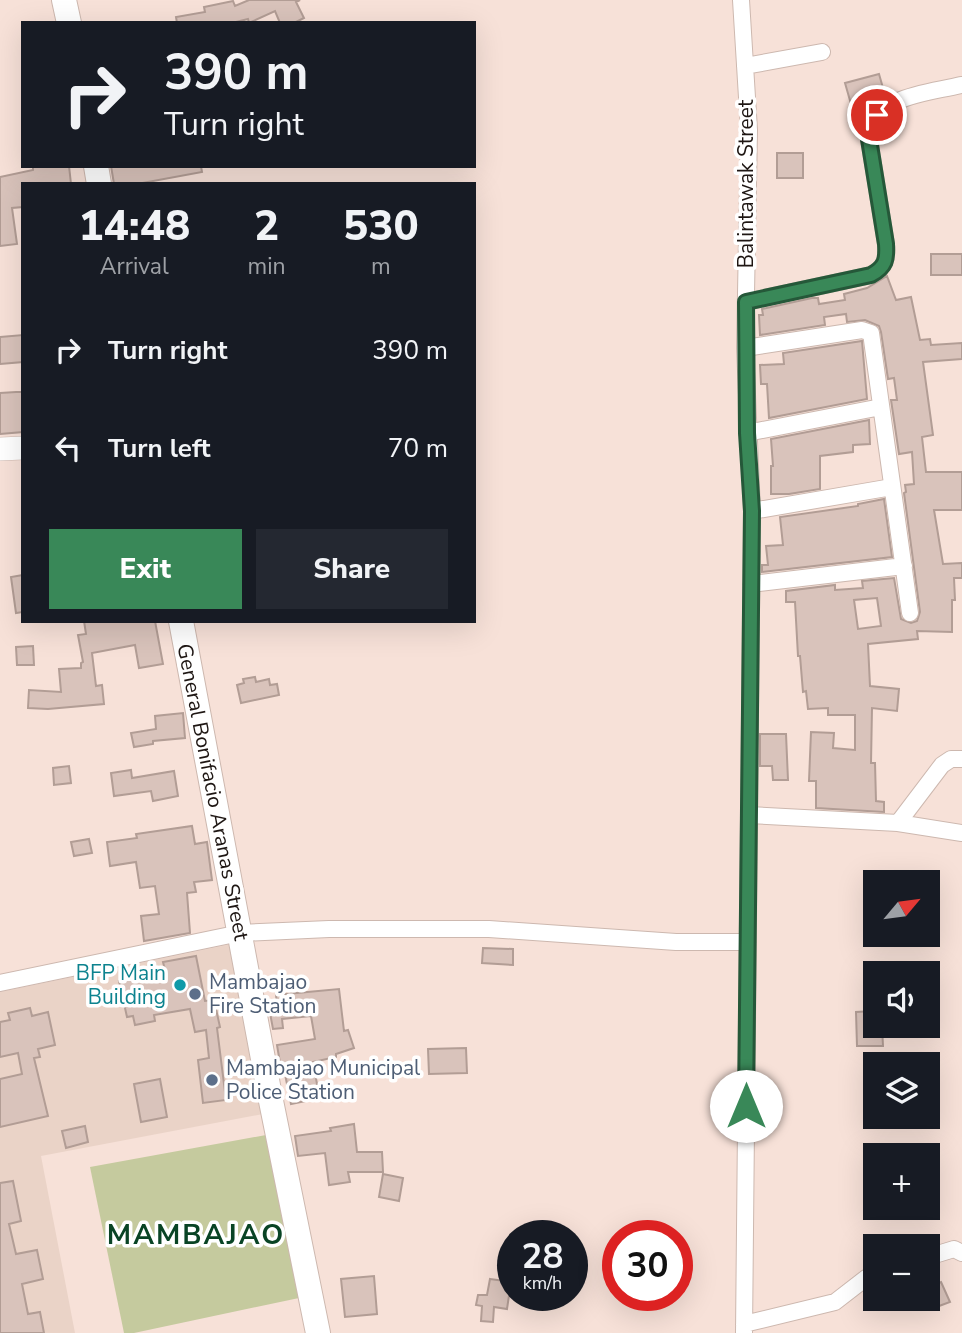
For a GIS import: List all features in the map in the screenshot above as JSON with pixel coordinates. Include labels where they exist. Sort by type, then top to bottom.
[{"type":"main road","points":[[64,0],[69,21]]},
{"type":"main road","name":"General Bonifacio Aranas Street","points":[[181,623],[270,1096],[318,1333]]},
{"type":"street","name":"Balintawak Street","points":[[741,0],[749,130],[745,348],[752,511],[744,1328]]},
{"type":"street","points":[[745,66],[822,51]]},
{"type":"street","points":[[746,302],[871,275],[884,265],[887,257],[886,244],[868,133],[870,124],[887,106],[961,85]]},
{"type":"street","points":[[745,348],[869,331],[871,333],[911,612]]},
{"type":"street","points":[[747,433],[881,407]]},
{"type":"street","points":[[0,449],[21,448]]},
{"type":"street","points":[[752,511],[892,487]]},
{"type":"street","points":[[751,584],[904,566]]},
{"type":"street","points":[[898,823],[942,765],[951,760],[962,759]]},
{"type":"street","points":[[749,816],[898,823],[962,833]]},
{"type":"street","points":[[0,983],[240,933],[329,929],[489,929],[676,942],[748,942]]},
{"type":"street","points":[[940,1253],[954,1248],[962,1253]]},
{"type":"street","points":[[744,1328],[835,1302],[863,1280]]},
{"type":"shaded area","points":[[232,944],[263,1114],[41,1156],[75,1333],[0,1333],[0,992]]},
{"type":"green space","points":[[266,1135],[299,1298],[124,1333],[90,1167]]},
{"type":"building","points":[[249,0],[300,0],[296,2],[304,18],[298,21],[279,21],[275,11],[253,21],[177,21],[176,17],[205,12],[204,7],[233,1],[235,6]]},
{"type":"building","points":[[879,74],[885,95],[851,104],[845,83]]},
{"type":"building","points":[[777,153],[803,153],[803,178],[777,178]]},
{"type":"building","points":[[69,168],[71,182],[21,182],[21,207],[12,208],[17,244],[0,246],[0,177],[33,170]]},
{"type":"building","points":[[111,168],[201,168],[202,172],[148,182],[114,182]]},
{"type":"building","points":[[931,254],[962,254],[962,275],[931,275]]},
{"type":"building","points":[[887,276],[896,300],[911,297],[920,340],[930,339],[931,345],[962,343],[962,359],[923,362],[933,435],[922,437],[926,472],[962,472],[962,510],[934,510],[943,564],[962,563],[962,578],[954,578],[952,632],[917,631],[918,639],[868,644],[870,686],[899,689],[897,711],[872,708],[871,763],[875,763],[876,801],[884,802],[884,812],[816,808],[816,781],[809,781],[811,732],[834,733],[833,748],[855,750],[855,715],[828,715],[828,708],[808,709],[798,656],[795,602],[786,602],[786,591],[835,585],[835,590],[863,588],[862,581],[894,578],[901,619],[911,623],[917,621],[920,612],[904,493],[905,485],[914,484],[912,452],[899,454],[891,400],[897,400],[894,378],[888,379],[879,326],[865,320],[847,322],[846,314],[824,317],[825,325],[760,335],[759,315],[763,315],[762,309],[812,298],[818,298],[819,304],[845,300],[844,294],[867,288]],"holes":[[[877,598],[881,626],[858,629],[854,600]]]},
{"type":"building","points":[[21,335],[21,362],[0,364],[0,337]]},
{"type":"building","points":[[862,341],[867,399],[769,418],[767,384],[761,384],[760,365],[784,364],[783,353]]},
{"type":"building","points":[[21,392],[21,432],[0,434],[0,393]]},
{"type":"building","points":[[869,420],[870,444],[853,445],[853,452],[820,456],[820,489],[771,494],[771,439]]},
{"type":"building","points":[[884,499],[892,557],[762,572],[762,565],[768,565],[766,546],[783,545],[780,517],[858,506]]},
{"type":"building","points":[[21,575],[21,612],[16,613],[11,577]]},
{"type":"building","points":[[84,623],[155,623],[163,664],[139,668],[135,645],[92,653],[96,686],[102,685],[104,704],[28,708],[29,690],[61,692],[59,669],[81,668],[83,662],[78,635],[86,634]]},
{"type":"building","points":[[33,646],[34,665],[17,665],[16,647]]},
{"type":"building","points":[[255,677],[256,682],[269,679],[270,685],[277,684],[279,695],[241,703],[237,685],[244,683],[243,679]]},
{"type":"building","points":[[183,713],[185,738],[153,741],[153,744],[134,747],[131,733],[156,729],[155,716]]},
{"type":"building","points":[[760,734],[786,734],[788,780],[773,780],[772,766],[760,766]]},
{"type":"building","points":[[69,766],[71,783],[54,785],[53,768]]},
{"type":"building","points":[[131,770],[132,778],[174,771],[178,796],[153,801],[151,791],[114,796],[111,773]]},
{"type":"building","points":[[192,826],[195,844],[207,842],[212,880],[194,882],[196,892],[187,893],[190,933],[144,941],[141,916],[159,914],[155,886],[140,888],[136,862],[110,866],[107,842],[137,838],[136,834]]},
{"type":"building","points":[[89,839],[92,853],[74,856],[71,842]]},
{"type":"building","points":[[483,948],[513,949],[513,965],[482,963]]},
{"type":"building","points":[[196,956],[205,1001],[214,1000],[220,1027],[217,1028],[226,1100],[203,1103],[198,1060],[209,1058],[206,1030],[195,1032],[190,1009],[154,1015],[155,1021],[135,1025],[133,1016],[127,1017],[119,981],[156,974],[155,972],[165,970],[163,962]]},
{"type":"building","points":[[339,989],[344,1031],[348,1030],[354,1048],[336,1054],[336,1057],[313,1062],[319,1088],[328,1086],[330,1096],[291,1104],[277,1045],[315,1039],[311,1016],[282,1019],[283,1028],[273,1029],[270,1013],[278,1013],[276,995]]},
{"type":"building","points":[[30,1008],[32,1016],[48,1012],[55,1045],[38,1049],[40,1057],[34,1058],[48,1116],[0,1127],[0,1079],[22,1074],[18,1053],[0,1057],[0,1022],[10,1020],[8,1013]]},
{"type":"building","points":[[856,1012],[863,1012],[863,1038],[883,1038],[883,1046],[857,1046]]},
{"type":"building","points":[[466,1048],[467,1073],[429,1074],[428,1049]]},
{"type":"building","points":[[160,1079],[167,1117],[141,1122],[134,1084]]},
{"type":"building","points":[[354,1124],[357,1152],[382,1152],[383,1172],[348,1172],[350,1182],[329,1185],[325,1153],[298,1156],[295,1136],[331,1131],[330,1128]]},
{"type":"building","points":[[85,1126],[88,1142],[66,1148],[62,1131]]},
{"type":"building","points":[[383,1174],[403,1178],[399,1201],[379,1197]]},
{"type":"building","points":[[13,1181],[21,1221],[9,1224],[16,1254],[37,1250],[43,1279],[22,1284],[28,1314],[40,1312],[44,1333],[0,1333],[0,1183]]},
{"type":"building","points":[[374,1276],[377,1314],[345,1317],[341,1279]]},
{"type":"building","points":[[490,1279],[497,1280],[497,1307],[494,1307],[493,1322],[481,1321],[482,1306],[476,1305],[478,1295],[487,1295]]},
{"type":"building","points":[[940,1282],[950,1302],[940,1306]]},
{"type":"place","name":"BFP Main Building","points":[[180,985]]},
{"type":"place","name":"Mambajao Fire Station","points":[[195,994]]},
{"type":"place","name":"Mambajao Municipal Police Station","points":[[212,1080]]},
{"type":"district","name":"MAMBAJAO","points":[[196,1234]]},
{"type":"route","points":[[746,1106],[752,511],[747,433],[746,302],[871,275],[884,265],[887,257],[886,244],[868,133],[870,124],[877,115]]}]
